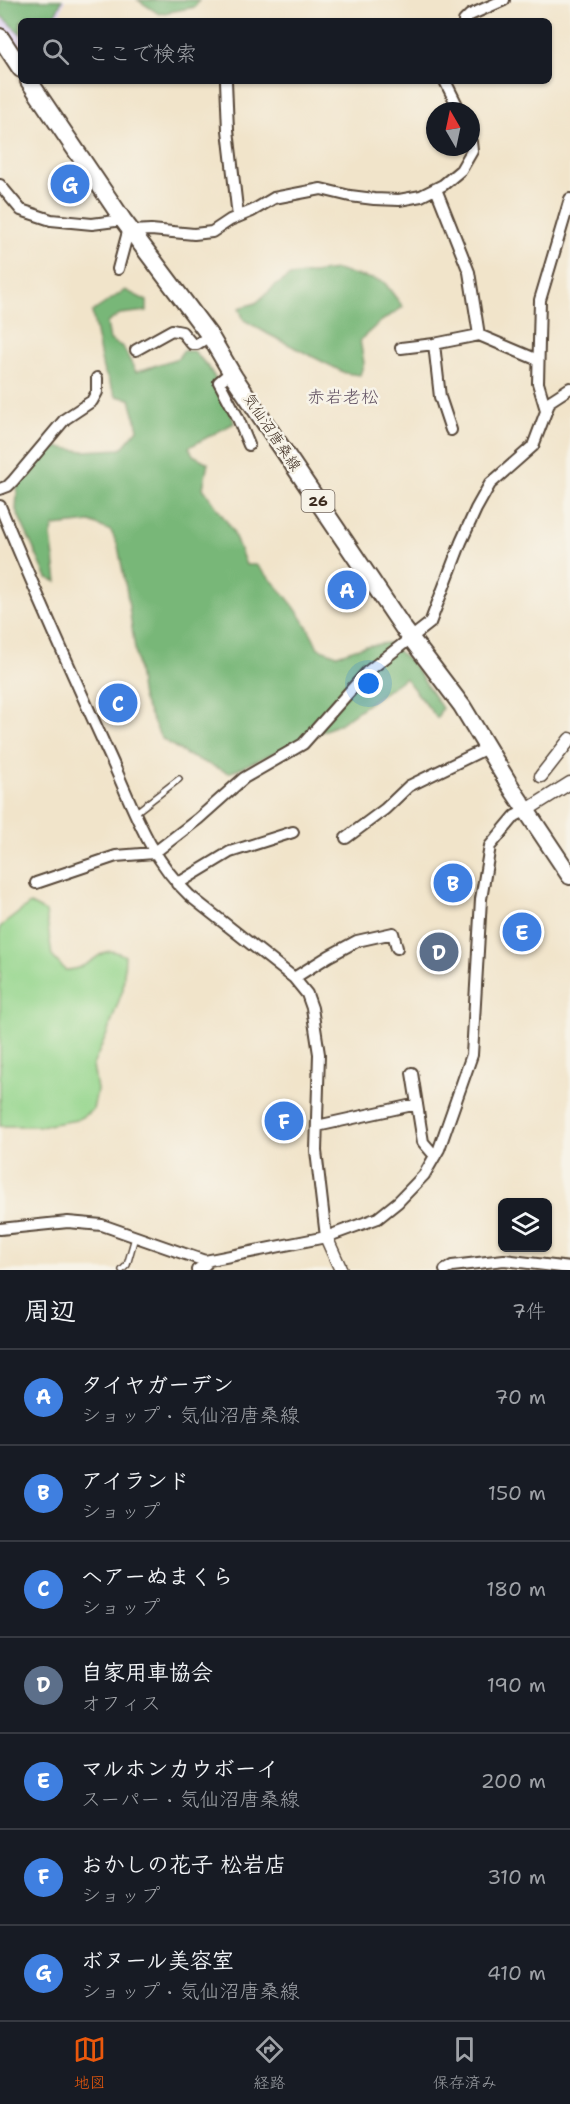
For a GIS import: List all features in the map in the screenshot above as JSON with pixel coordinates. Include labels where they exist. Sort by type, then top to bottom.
[{"type":"main road","points":[[0,37],[18,64]]},
{"type":"main road","name":"気仙沼唐桑線","points":[[31,84],[128,226],[210,336],[231,372],[412,638],[462,706],[570,876]]},
{"type":"street","points":[[467,18],[504,0]]},
{"type":"street","points":[[226,84],[228,130],[238,217]]},
{"type":"street","points":[[446,84],[456,102]]},
{"type":"street","points":[[0,185],[21,210],[51,220],[194,234],[212,232],[274,198],[321,189],[350,196],[399,200],[421,196],[443,185],[460,171],[469,156]]},
{"type":"street","points":[[436,189],[469,272],[479,335]]},
{"type":"street","points":[[546,410],[538,383],[540,300],[570,199]]},
{"type":"street","points":[[118,269],[128,226]]},
{"type":"street","points":[[136,350],[172,330],[182,332],[192,344],[197,344],[210,336]]},
{"type":"street","points":[[401,348],[479,335],[538,360]]},
{"type":"street","points":[[434,344],[440,397],[451,430]]},
{"type":"street","points":[[231,372],[219,382],[249,445]]},
{"type":"street","points":[[0,489],[13,481],[65,419],[92,401],[97,392],[97,378]]},
{"type":"street","points":[[36,883],[116,856],[153,853],[198,819],[244,778],[303,744],[367,672],[430,623],[461,542],[490,484],[532,446],[550,401],[570,388]]},
{"type":"street","points":[[0,506],[29,577],[153,853],[177,884],[294,978],[307,994],[312,1008],[319,1054],[316,1151],[326,1238],[341,1270]]},
{"type":"street","points":[[540,776],[570,739]]},
{"type":"street","points":[[346,838],[384,809],[409,786],[487,748]]},
{"type":"street","points":[[0,1229],[68,1222],[102,1225],[204,1266],[326,1238],[378,1218],[398,1202],[424,1174],[435,1156],[472,1055],[481,899],[490,846],[515,816],[570,783]]},
{"type":"street","points":[[177,884],[230,852],[293,832]]},
{"type":"street","points":[[294,978],[357,941],[393,933],[397,948]]},
{"type":"street","points":[[412,1073],[423,1142],[435,1156]]},
{"type":"street","points":[[317,1126],[417,1104]]},
{"type":"street","points":[[445,1270],[452,1266],[504,1260],[570,1268]]},
{"type":"lane","points":[[134,814],[179,779]]},
{"type":"lane","points":[[122,1270],[127,1265],[135,1237]]},
{"type":"shaded area","points":[[0,0],[65,0],[58,18],[18,18],[18,51],[0,23]]},
{"type":"green space","points":[[0,0],[62,0],[53,18],[18,18],[18,31],[0,15]]},
{"type":"green space","points":[[138,0],[199,0],[195,7],[159,14]]},
{"type":"green space","points":[[336,270],[384,282],[403,307],[380,322],[360,340],[364,363],[360,375],[345,373],[268,334],[244,320],[239,308],[256,303],[290,276]]},
{"type":"green space","points":[[125,290],[147,301],[147,311],[120,314],[107,323],[110,340],[123,347],[136,372],[178,358],[183,351],[194,351],[209,368],[215,378],[218,391],[230,409],[234,423],[189,447],[193,455],[208,463],[203,488],[232,529],[246,565],[256,565],[283,593],[313,636],[318,648],[337,655],[365,646],[388,643],[412,663],[442,708],[437,718],[405,678],[339,724],[229,773],[187,755],[161,738],[142,698],[127,593],[118,546],[111,531],[90,522],[54,526],[51,535],[57,582],[47,578],[16,510],[18,477],[29,460],[55,447],[84,451],[121,449],[138,429],[130,399],[116,396],[103,369],[92,312]]},
{"type":"green space","points":[[30,904],[46,912],[52,956],[65,970],[78,968],[106,952],[118,952],[125,956],[123,989],[93,1065],[97,1090],[93,1110],[77,1120],[41,1126],[0,1126],[0,927]]},
{"type":"place","name":"ボヌール美容室","points":[[70,184]]},
{"type":"place","name":"タイヤガーデン","points":[[347,590]]},
{"type":"place","name":"ヘアーぬまくら","points":[[118,703]]},
{"type":"place","name":"アイランド","points":[[453,883]]},
{"type":"place","name":"マルホンカウボーイ","points":[[522,932]]},
{"type":"place","name":"自家用車協会","points":[[439,952]]},
{"type":"place","name":"おかしの花子 松岩店","points":[[284,1121]]},
{"type":"district","name":"赤岩老松","points":[[343,397]]}]
